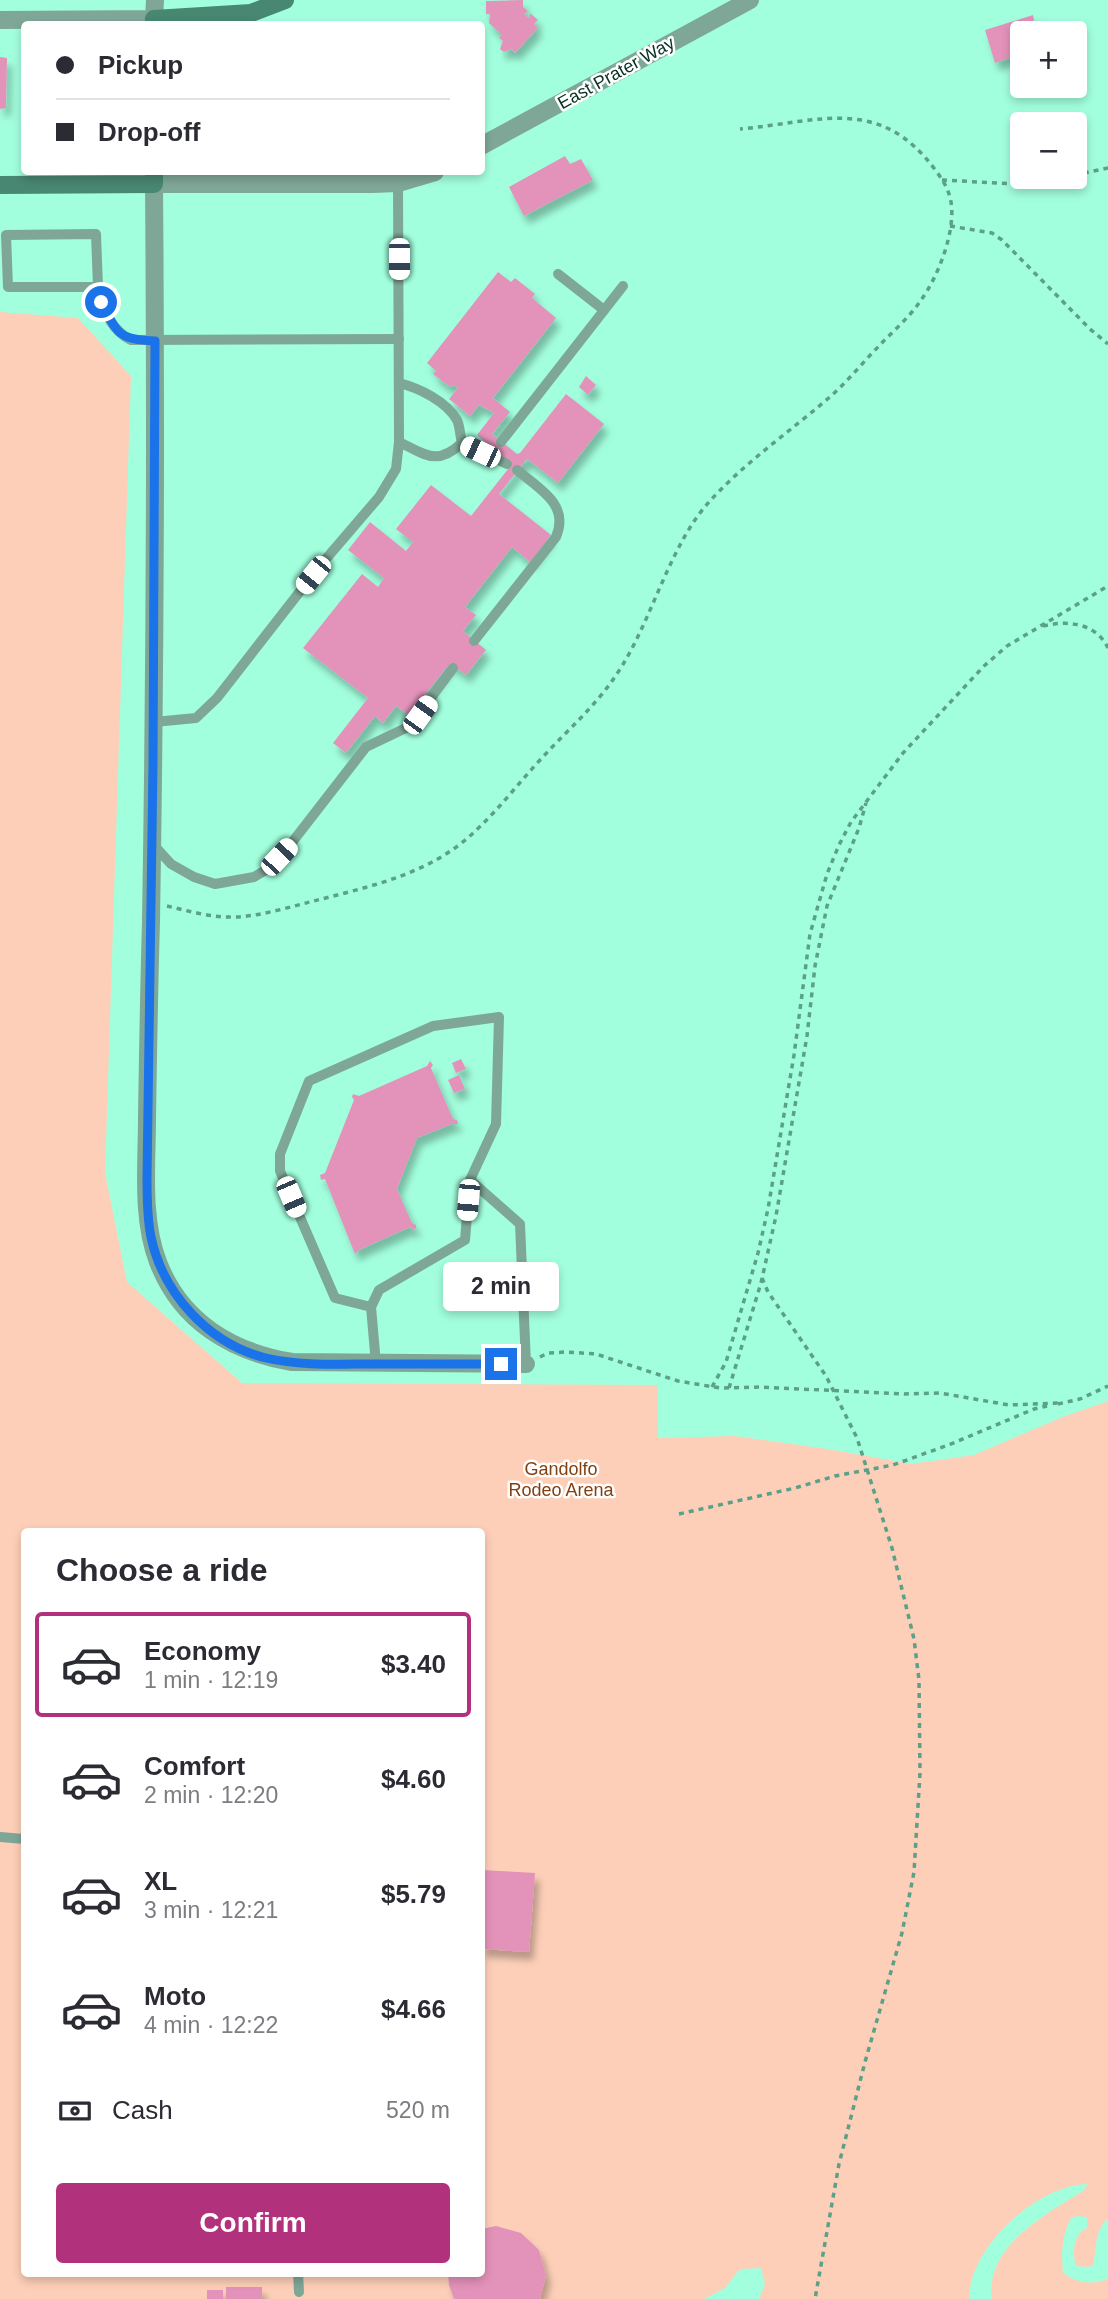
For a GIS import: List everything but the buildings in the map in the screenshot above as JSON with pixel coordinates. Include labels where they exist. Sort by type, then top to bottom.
[{"type":"street","points":[[154,21],[155,0]]},
{"type":"street","points":[[165,21],[251,13],[285,0]]},
{"type":"street","name":"East Prater Way","points":[[485,144],[750,0]]},
{"type":"street","points":[[0,20],[77,21]]},
{"type":"street","points":[[0,185],[154,178],[398,183],[425,175]]},
{"type":"street","points":[[154,178],[154,722],[148,1207],[151,1236],[167,1281],[196,1318],[239,1349],[266,1358],[292,1362],[526,1364]]},
{"type":"lane","points":[[154,722],[197,718],[217,698],[319,567],[379,497],[396,469],[400,442],[398,183]]},
{"type":"lane","points":[[98,286],[8,287],[6,235],[96,234],[101,302],[120,334],[131,340],[400,339]]},
{"type":"lane","points":[[558,274],[604,310]]},
{"type":"lane","points":[[496,450],[623,286]]},
{"type":"lane","points":[[399,383],[418,387],[443,406],[457,421],[461,443]]},
{"type":"lane","points":[[400,442],[431,458],[450,454],[461,443]]},
{"type":"lane","points":[[461,443],[496,450],[512,467],[549,497],[557,507],[560,527],[556,537],[474,641]]},
{"type":"lane","points":[[152,843],[171,864],[194,877],[215,884],[254,877],[269,868],[290,845],[366,747],[410,726],[453,668]]},
{"type":"lane","points":[[371,1307],[335,1298],[280,1171],[280,1154],[309,1081],[433,1026],[499,1017],[496,1124],[470,1180],[465,1240],[379,1290],[371,1307],[376,1364]]},
{"type":"lane","points":[[470,1180],[520,1224],[526,1364]]},
{"type":"lane","points":[[0,1838],[21,1839]]},
{"type":"lane","points":[[298,2277],[299,2292]]},
{"type":"path","points":[[151,902],[222,917],[268,912],[390,880],[429,864],[463,842],[496,811],[554,745],[583,718],[610,684],[639,635],[688,531],[711,499],[834,393],[921,301],[940,263],[950,226],[951,201],[942,180],[912,143],[897,132],[865,120],[837,118],[740,129]]},
{"type":"path","points":[[1087,172],[1108,167]]},
{"type":"path","points":[[942,180],[1010,184]]},
{"type":"path","points":[[950,226],[992,233],[1002,240],[1108,344]]},
{"type":"path","points":[[712,1387],[726,1362],[736,1333],[768,1209],[799,1024],[807,954],[818,903],[839,845],[867,799],[903,753],[975,675],[1007,646],[1108,586]]},
{"type":"path","points":[[1038,627],[1055,623],[1079,624],[1099,635],[1108,648]]},
{"type":"path","points":[[729,1388],[762,1278],[778,1206],[807,1036],[822,925],[830,898],[859,828],[867,799]]},
{"type":"path","points":[[762,1278],[768,1292],[819,1365],[857,1438],[892,1548],[918,1661],[920,1773],[918,1836],[912,1884],[902,1933],[839,2164],[815,2299]]},
{"type":"path","points":[[526,1364],[548,1353],[581,1352],[596,1354],[678,1381],[712,1387],[956,1394],[1024,1406],[1059,1404]]},
{"type":"path","points":[[679,1514],[916,1458],[1034,1409],[1080,1399],[1108,1386]]},
{"type":"green space","name":"Gandolfo Rodeo Arena","points":[[0,312],[78,318],[131,376],[105,1173],[127,1282],[242,1383],[658,1385],[658,1438],[735,1436],[911,1464],[974,1455],[1060,1418],[1108,1401],[1108,2219],[1098,2234],[1093,2265],[1076,2266],[1074,2256],[1076,2239],[1087,2228],[1087,2217],[1071,2218],[1064,2238],[1062,2258],[1063,2272],[1073,2279],[1091,2283],[1108,2278],[1108,2299],[992,2299],[992,2280],[998,2263],[1008,2248],[1036,2222],[1083,2191],[1088,2184],[1068,2187],[1048,2195],[1009,2222],[980,2259],[972,2279],[969,2299],[759,2299],[765,2284],[761,2268],[740,2269],[725,2288],[704,2299],[0,2299]]},
{"type":"route","points":[[101,302],[120,334],[131,340],[155,341],[147,1178],[151,1236],[157,1259],[179,1300],[196,1318],[239,1349],[266,1358],[307,1363],[501,1364]]}]
